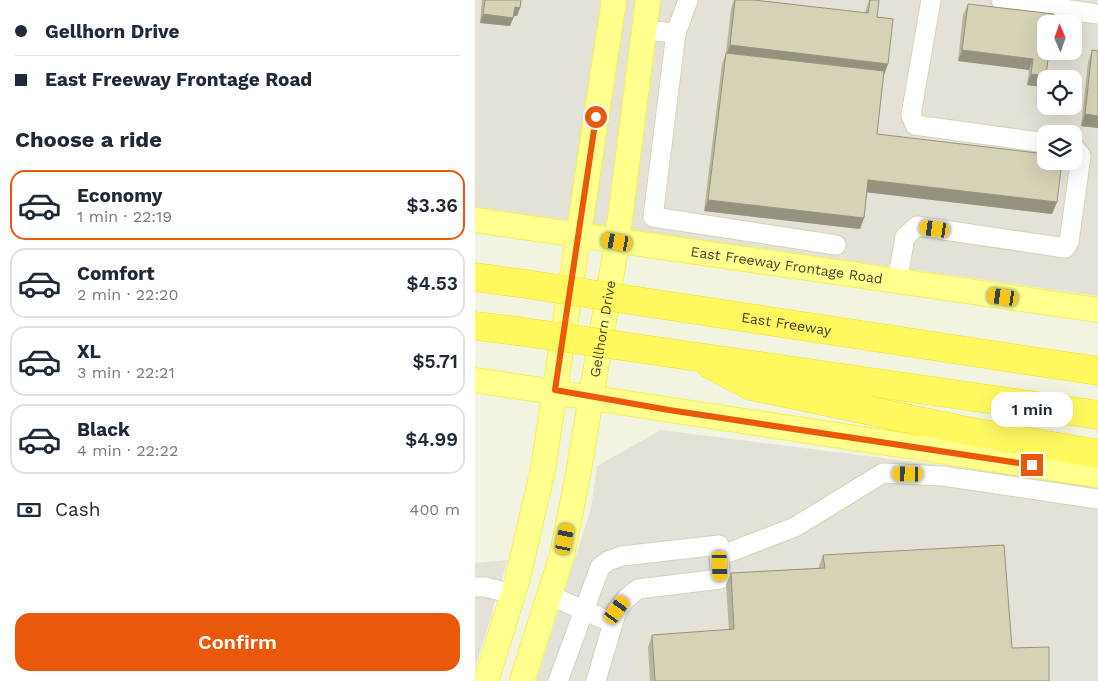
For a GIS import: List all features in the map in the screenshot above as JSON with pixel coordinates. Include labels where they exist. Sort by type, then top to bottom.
[{"type":"highway","name":"East Freeway","points":[[475,277],[1098,370]]},
{"type":"highway","points":[[475,326],[1098,415]]},
{"type":"highway","points":[[805,326],[1098,353]]},
{"type":"highway","points":[[695,356],[751,386],[967,431],[1098,454]]},
{"type":"main road","name":"Gellhorn Drive","points":[[522,681],[547,602],[567,528],[617,242],[648,0]]},
{"type":"main road","points":[[487,681],[513,595],[543,469],[612,11],[644,30]]},
{"type":"main road","name":"East Freeway Frontage Road","points":[[475,220],[1098,310]]},
{"type":"main road","points":[[475,380],[555,390],[590,397],[1098,475]]},
{"type":"main road","points":[[513,595],[547,602]]},
{"type":"lane","points":[[688,0],[676,33],[653,217],[836,245]]},
{"type":"lane","points":[[931,0],[911,115],[915,125],[1037,142]]},
{"type":"lane","points":[[1001,0],[1098,14]]},
{"type":"lane","points":[[644,30],[676,33]]},
{"type":"lane","points":[[897,282],[905,237],[917,226],[1065,248],[1069,242],[1079,170]]},
{"type":"lane","points":[[719,554],[730,552],[795,526],[883,473],[943,476],[1098,499]]},
{"type":"lane","points":[[559,681],[600,567],[608,561],[622,556],[719,545],[720,578],[638,589],[626,599],[617,610],[596,681]]},
{"type":"lane","points":[[475,587],[485,587],[513,595]]},
{"type":"lane","points":[[547,602],[583,610],[613,623]]},
{"type":"shaded area","points":[[475,0],[1098,0],[1098,296],[475,208]]},
{"type":"shaded area","points":[[661,430],[1098,485],[1098,681],[536,681],[591,508],[597,466]]},
{"type":"shaded area","points":[[708,529],[731,531],[727,598],[658,612],[644,624],[624,681],[541,681],[580,549],[601,551],[659,533]]},
{"type":"shaded area","points":[[508,560],[475,666],[475,563]]},
{"type":"shaded area","points":[[493,611],[475,668],[475,612]]},
{"type":"building","points":[[485,0],[521,0],[520,8],[515,7],[513,18],[483,14]]},
{"type":"building","points":[[735,0],[754,0],[868,13],[870,0],[879,0],[877,17],[893,19],[888,64],[730,45]]},
{"type":"building","points":[[968,4],[1054,14],[1037,15],[1037,60],[1048,60],[1047,70],[1037,70],[1037,75],[1031,74],[1033,59],[962,50]]},
{"type":"building","points":[[1092,50],[1098,51],[1098,116],[1085,114]]},
{"type":"building","points":[[726,53],[884,71],[877,134],[1037,153],[1037,170],[1061,170],[1057,202],[868,180],[864,218],[708,200]]},
{"type":"building","points":[[1004,545],[1012,648],[1049,647],[1049,681],[655,681],[652,635],[734,629],[731,573],[825,568],[823,555]]},
{"type":"route","points":[[596,117],[555,390],[669,410],[1032,465]]}]
